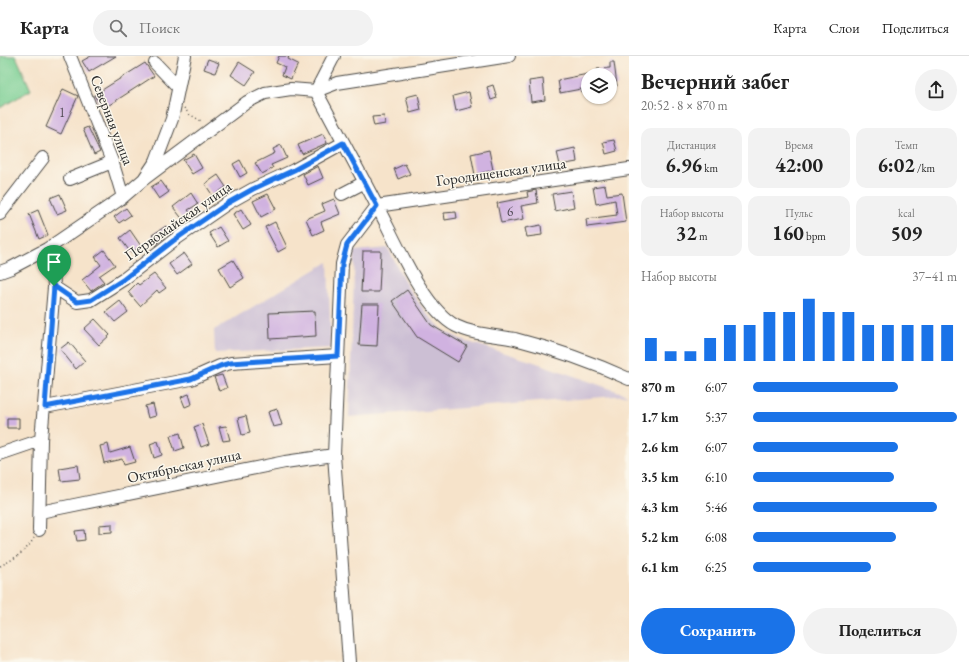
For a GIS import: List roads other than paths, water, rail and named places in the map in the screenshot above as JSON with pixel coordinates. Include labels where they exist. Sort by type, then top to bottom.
[{"type":"street","name":"Северная улица","points":[[70,56],[112,162],[123,197]]},
{"type":"street","points":[[144,179],[156,161],[172,119],[185,56]]},
{"type":"street","points":[[316,91],[334,56]]},
{"type":"street","points":[[0,272],[47,248],[123,197],[144,179],[247,102],[265,93],[291,89],[316,91],[337,83],[509,56]]},
{"type":"street","points":[[155,63],[178,90]]},
{"type":"street","points":[[316,91],[409,267],[429,300],[442,316],[455,325],[469,331],[515,339],[597,365],[629,379]]},
{"type":"street","name":"Первомайская улица","points":[[54,286],[77,302],[91,300],[124,279],[173,241],[228,203],[253,189],[294,170],[343,143]]},
{"type":"street","points":[[0,214],[43,158]]},
{"type":"street","points":[[70,178],[112,162]]},
{"type":"street","name":"Городищенская улица","points":[[377,206],[629,169]]},
{"type":"street","points":[[342,194],[365,182]]},
{"type":"street","points":[[349,662],[334,455],[342,264],[347,245],[377,206]]},
{"type":"street","points":[[39,530],[41,440],[45,407],[54,286],[53,268],[47,248]]},
{"type":"street","points":[[45,407],[191,379],[230,363],[338,356]]},
{"type":"street","points":[[0,454],[41,440]]},
{"type":"street","name":"Октябрьская улица","points":[[40,512],[285,462],[334,455]]}]
